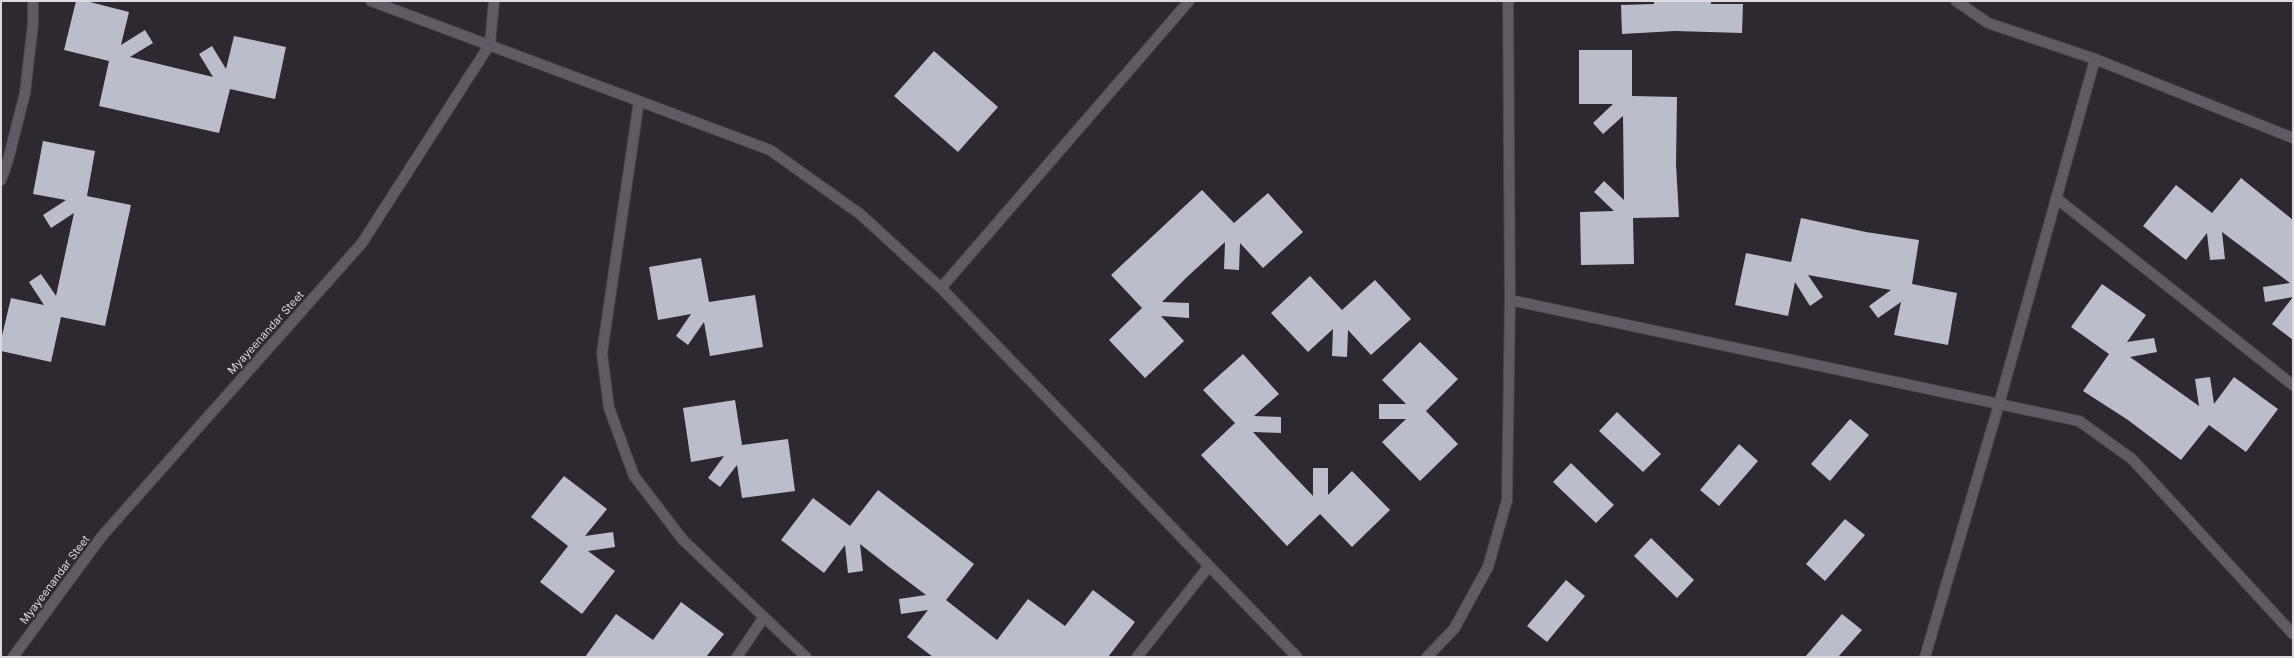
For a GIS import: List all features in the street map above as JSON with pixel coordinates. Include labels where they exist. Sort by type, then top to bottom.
[{"type":"street","points":[[1,180],[8,160],[25,93],[33,24],[33,1]]},
{"type":"street","points":[[371,1],[490,44],[770,150],[860,214],[941,288],[1297,657]]},
{"type":"street","name":"Myayeenandar Steet","points":[[13,657],[102,536],[362,243],[490,44],[494,1]]},
{"type":"street","points":[[941,288],[1189,1]]},
{"type":"street","points":[[1427,657],[1454,630],[1488,567],[1507,500],[1510,300],[1508,1]]},
{"type":"street","points":[[1956,1],[1988,23],[2094,60],[2293,138]]},
{"type":"street","points":[[1925,657],[1999,404],[2094,60]]},
{"type":"street","points":[[639,101],[602,353],[609,408],[634,476],[683,540],[806,657]]},
{"type":"street","points":[[2056,198],[2293,385]]},
{"type":"street","points":[[1510,300],[2079,421],[2132,459],[2293,634]]},
{"type":"street","points":[[1137,657],[1209,566]]},
{"type":"street","points":[[737,657],[764,617]]},
{"type":"building","points":[[76,1],[86,1],[129,12],[121,45],[145,30],[153,43],[130,57],[213,77],[199,54],[212,46],[226,69],[234,36],[286,47],[275,99],[230,89],[219,133],[99,106],[109,61],[64,50]]},
{"type":"building","points":[[1654,1],[1711,1],[1711,4],[1743,4],[1742,33],[1675,31],[1622,34],[1621,5],[1654,4]]},
{"type":"building","points":[[1579,50],[1632,50],[1632,96],[1677,97],[1676,164],[1679,217],[1633,218],[1634,264],[1581,265],[1580,212],[1614,211],[1594,192],[1604,181],[1624,200],[1623,116],[1603,134],[1593,123],[1613,104],[1579,104]]},
{"type":"building","points":[[934,51],[998,107],[958,152],[894,96]]},
{"type":"building","points":[[43,141],[95,151],[87,196],[131,205],[105,326],[61,317],[51,362],[1,351],[1,340],[11,298],[44,305],[29,282],[41,274],[56,296],[74,213],[51,228],[43,215],[66,200],[33,194]]},
{"type":"building","points":[[2241,178],[2293,220],[2293,297],[2265,302],[2263,287],[2290,283],[2222,232],[2225,259],[2210,260],[2207,233],[2186,260],[2143,226],[2176,185],[2212,213]]},
{"type":"building","points":[[1202,190],[1234,223],[1268,193],[1303,232],[1263,268],[1240,243],[1239,270],[1224,269],[1225,242],[1186,278],[1162,302],[1189,303],[1189,318],[1161,316],[1184,341],[1145,378],[1109,340],[1142,308],[1111,275]]},
{"type":"building","points":[[1801,218],[1866,232],[1919,240],[1912,284],[1957,293],[1948,345],[1894,335],[1901,302],[1878,318],[1869,306],[1891,290],[1808,275],[1823,297],[1810,306],[1795,282],[1788,316],[1735,305],[1746,253],[1791,262]]},
{"type":"building","points":[[701,258],[709,302],[755,295],[763,347],[710,356],[704,322],[688,345],[676,336],[691,314],[658,320],[649,267]]},
{"type":"building","points":[[1310,276],[1342,310],[1375,280],[1411,319],[1371,355],[1348,330],[1347,357],[1332,356],[1333,329],[1308,352],[1271,313]]},
{"type":"building","points":[[2102,284],[2146,315],[2127,342],[2154,338],[2157,352],[2130,357],[2199,406],[2195,379],[2210,377],[2214,404],[2234,377],[2278,409],[2246,452],[2209,425],[2181,460],[2128,420],[2083,391],[2109,354],[2071,327]]},
{"type":"building","points":[[2293,297],[2293,340],[2272,324]]},
{"type":"building","points":[[1420,342],[1458,379],[1426,411],[1458,444],[1420,481],[1382,442],[1406,419],[1379,419],[1379,404],[1406,404],[1382,380]]},
{"type":"building","points":[[1243,354],[1279,394],[1254,416],[1281,417],[1281,433],[1253,432],[1276,457],[1313,496],[1313,468],[1328,468],[1328,495],[1352,471],[1390,510],[1352,547],[1320,514],[1287,546],[1201,455],[1235,423],[1203,390]]},
{"type":"building","points":[[735,400],[742,445],[788,439],[795,491],[742,498],[737,465],[720,487],[708,478],[724,456],[691,462],[683,408]]},
{"type":"building","points":[[1617,412],[1661,454],[1643,472],[1599,431]]},
{"type":"building","points":[[1850,419],[1869,435],[1830,481],[1811,464]]},
{"type":"building","points":[[1739,444],[1758,461],[1719,506],[1700,490]]},
{"type":"building","points":[[1571,463],[1614,505],[1596,523],[1553,482]]},
{"type":"building","points":[[564,476],[607,509],[585,536],[613,532],[615,547],[588,551],[615,571],[582,614],[540,582],[568,546],[531,517]]},
{"type":"building","points":[[878,490],[974,564],[946,600],[997,640],[1028,599],[1065,626],[1093,590],[1135,622],[1108,657],[933,657],[907,637],[928,610],[901,614],[899,599],[926,595],[860,544],[863,571],[848,573],[845,545],[824,573],[781,540],[813,498],[850,526]]},
{"type":"building","points":[[1845,519],[1865,535],[1825,581],[1806,564]]},
{"type":"building","points":[[1651,538],[1694,580],[1677,598],[1634,556]]},
{"type":"building","points":[[1566,580],[1585,596],[1547,642],[1527,626]]},
{"type":"building","points":[[681,602],[724,634],[706,657],[585,657],[616,614],[653,640]]},
{"type":"building","points":[[1842,614],[1862,630],[1838,657],[1805,657]]}]
